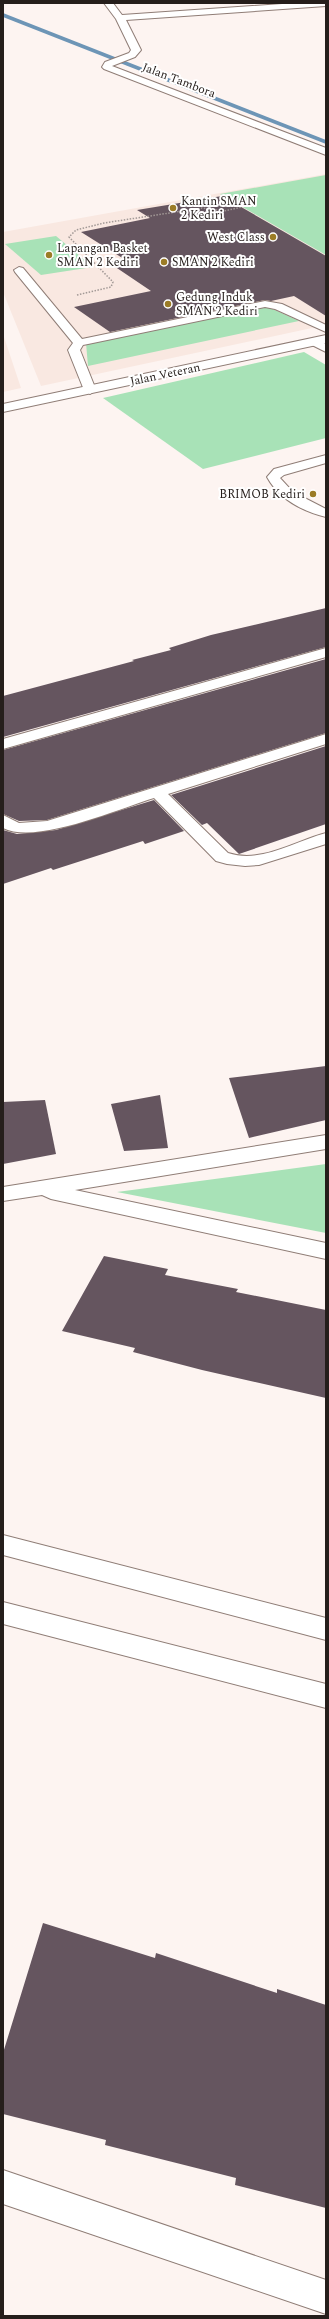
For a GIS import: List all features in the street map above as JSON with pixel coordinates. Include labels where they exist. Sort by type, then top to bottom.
[{"type":"street","name":"Jalan Tambora","points":[[108,3],[120,18],[136,50],[134,53],[111,62],[106,66],[326,152]]},
{"type":"street","points":[[120,18],[224,12],[326,3]]},
{"type":"street","name":"Jalan Veteran","points":[[3,408],[320,340]]},
{"type":"street","points":[[3,1194],[326,1142]]},
{"type":"street","points":[[38,1189],[326,1251]]},
{"type":"street","points":[[3,1545],[326,1629]]},
{"type":"street","points":[[3,1613],[326,1696]]},
{"type":"street","points":[[3,2187],[326,2297]]},
{"type":"lane","points":[[19,270],[78,343]]},
{"type":"lane","points":[[90,390],[74,350],[78,343],[265,304],[278,306],[326,329]]},
{"type":"lane","points":[[320,340],[326,349]]},
{"type":"lane","points":[[326,459],[279,472],[273,477],[276,485],[292,497],[326,513]]},
{"type":"lane","points":[[3,744],[326,652]]},
{"type":"lane","points":[[3,820],[7,824],[20,828],[49,826],[156,791],[326,739]]},
{"type":"lane","points":[[156,791],[222,857],[229,861],[250,862],[326,838]]},
{"type":"path","points":[[45,301],[99,291],[111,287],[113,282],[69,237],[76,230],[104,223],[202,208],[224,211],[242,207]]},
{"type":"shaded area","name":"SMAN 2 Kediri","points":[[326,174],[326,325],[41,386],[3,292],[3,232]]},
{"type":"shaded area","points":[[3,334],[21,388],[3,392]]},
{"type":"green space","points":[[326,175],[326,255],[220,194]]},
{"type":"green space","name":"Lapangan Basket SMAN 2 Kediri","points":[[56,236],[93,267],[41,275],[5,244]]},
{"type":"green space","points":[[266,306],[299,321],[88,366],[86,343]]},
{"type":"green space","points":[[304,352],[326,365],[326,438],[203,469],[103,398]]},
{"type":"green space","points":[[326,1164],[326,1233],[117,1192]]},
{"type":"building","points":[[222,196],[326,256],[326,316],[294,296],[271,301],[265,300],[110,332],[74,307],[151,291],[108,262],[124,259],[81,232],[150,218],[137,210]]},
{"type":"building","points":[[326,608],[326,647],[3,737],[3,696],[134,661],[132,660],[171,650],[169,648],[211,635]]},
{"type":"building","points":[[326,659],[326,733],[47,820],[19,821],[3,814],[3,750]]},
{"type":"building","points":[[326,746],[326,824],[239,854],[207,823],[202,825],[171,795]]},
{"type":"building","points":[[154,800],[184,831],[145,844],[143,841],[53,870],[51,868],[3,884],[3,830],[17,834],[56,830]]},
{"type":"building","points":[[326,1066],[326,1120],[249,1138],[229,1078]]},
{"type":"building","points":[[160,1095],[168,1148],[124,1151],[111,1104]]},
{"type":"building","points":[[45,1100],[56,1154],[3,1164],[3,1102]]},
{"type":"building","points":[[104,1256],[168,1269],[165,1275],[238,1289],[236,1292],[326,1310],[326,1398],[202,1370],[133,1352],[135,1348],[62,1331]]},
{"type":"building","points":[[43,1923],[155,1958],[156,1953],[277,1993],[277,1989],[326,2005],[326,2208],[235,2185],[236,2178],[105,2145],[106,2140],[3,2114],[3,2053]]},
{"type":"waterway","points":[[3,15],[326,142]]},
{"type":"place","name":"Kantin SMAN 2 Kediri","points":[[173,208]]},
{"type":"place","name":"West Class","points":[[273,237]]},
{"type":"place","name":"Lapangan Basket SMAN 2 Kediri","points":[[49,255]]},
{"type":"place","name":"SMAN 2 Kediri","points":[[164,262]]},
{"type":"place","name":"Gedung Induk SMAN 2 Kediri","points":[[168,304]]},
{"type":"place","name":"BRIMOB Kediri","points":[[313,494]]}]
